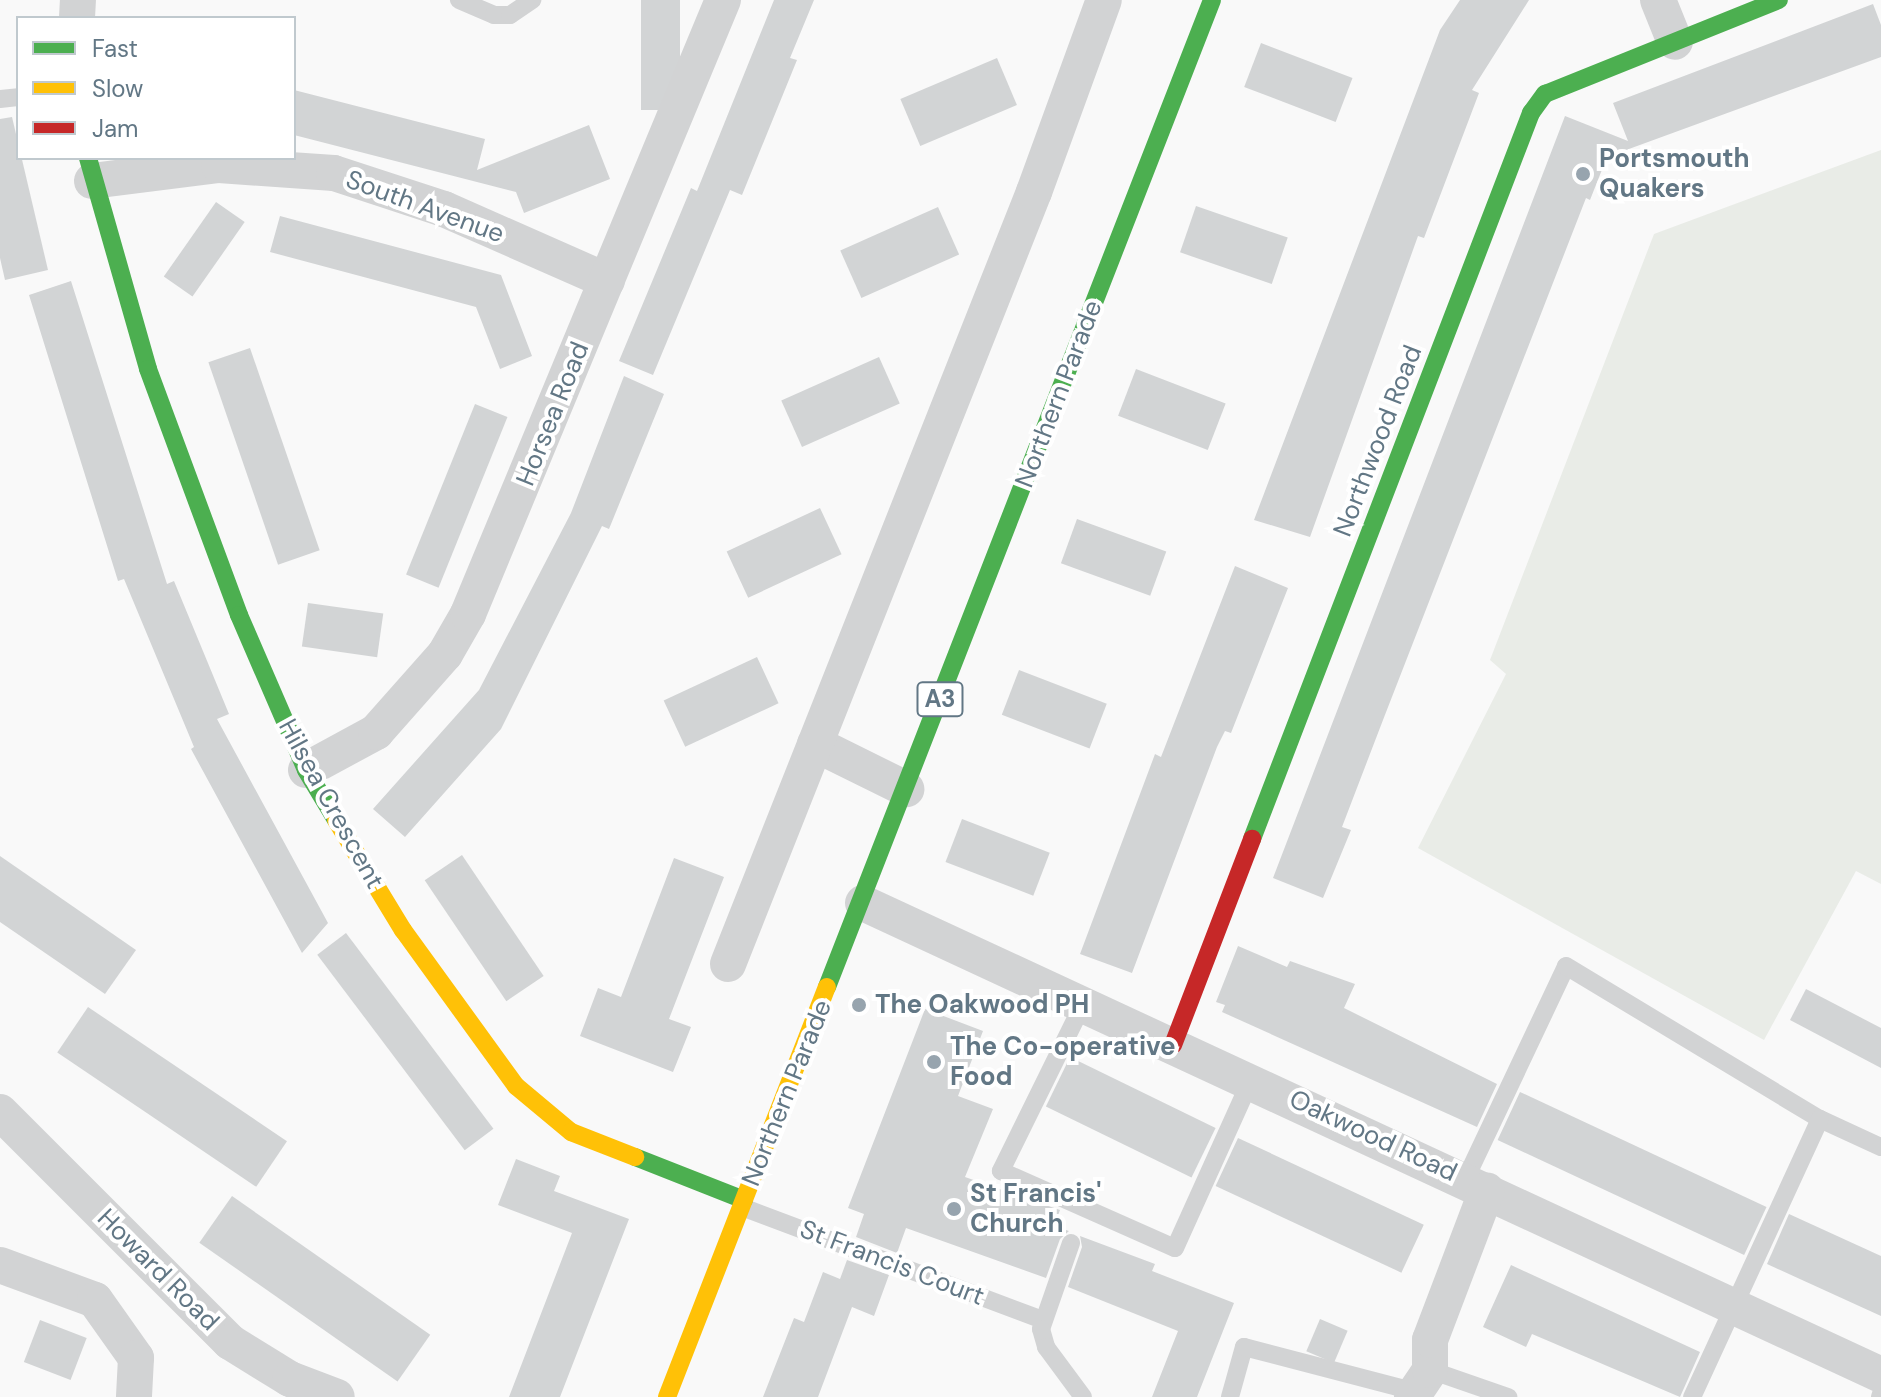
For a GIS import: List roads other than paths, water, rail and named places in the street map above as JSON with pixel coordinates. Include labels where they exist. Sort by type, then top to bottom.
[{"type":"street","name":"Horsea Road","points":[[306,770],[376,732],[445,654],[490,569],[723,0]]},
{"type":"street","points":[[728,964],[1104,0]]},
{"type":"street","name":"Northern Parade","points":[[667,1397],[863,903],[1212,0]]},
{"type":"street","points":[[1658,0],[1675,42]]},
{"type":"street","name":"Northwood Road","points":[[1173,1045],[1531,113],[1545,94],[1779,0]]},
{"type":"street","name":"South Avenue","points":[[90,170],[219,165],[334,173],[444,209],[607,281]]},
{"type":"street","name":"Hilsea Crescent","points":[[90,170],[193,500],[306,770],[403,930],[516,1086],[571,1132],[743,1203]]},
{"type":"street","points":[[815,744],[906,789]]},
{"type":"street","name":"Oakwood Road","points":[[863,903],[1476,1184],[1881,1375]]},
{"type":"street","name":"Howard Road","points":[[0,1112],[230,1342],[290,1379],[337,1397]]},
{"type":"street","points":[[1418,1386],[1476,1184]]},
{"type":"street","points":[[0,1265],[95,1300],[136,1358],[134,1397]]},
{"type":"lane","points":[[459,0],[494,15],[510,15],[532,0]]},
{"type":"lane","points":[[1476,1184],[1566,966],[1820,1119],[1881,1147]]},
{"type":"lane","points":[[1083,1004],[1001,1171],[1175,1248],[1251,1080]]},
{"type":"lane","points":[[1692,1397],[1820,1119]]},
{"type":"lane","name":"St Francis Court","points":[[743,1203],[1042,1320]]},
{"type":"lane","points":[[1071,1243],[1042,1320],[1046,1347],[1083,1397]]},
{"type":"lane","points":[[1230,1397],[1244,1347],[1418,1386],[1508,1397]]},
{"type":"place","name":"Portsmouth Quakers","points":[[1583,174]]},
{"type":"place","name":"The Oakwood PH","points":[[859,1005]]},
{"type":"place","name":"The Co-operative Food","points":[[934,1062]]},
{"type":"place","name":"St Francis' Church","points":[[954,1209]]}]
